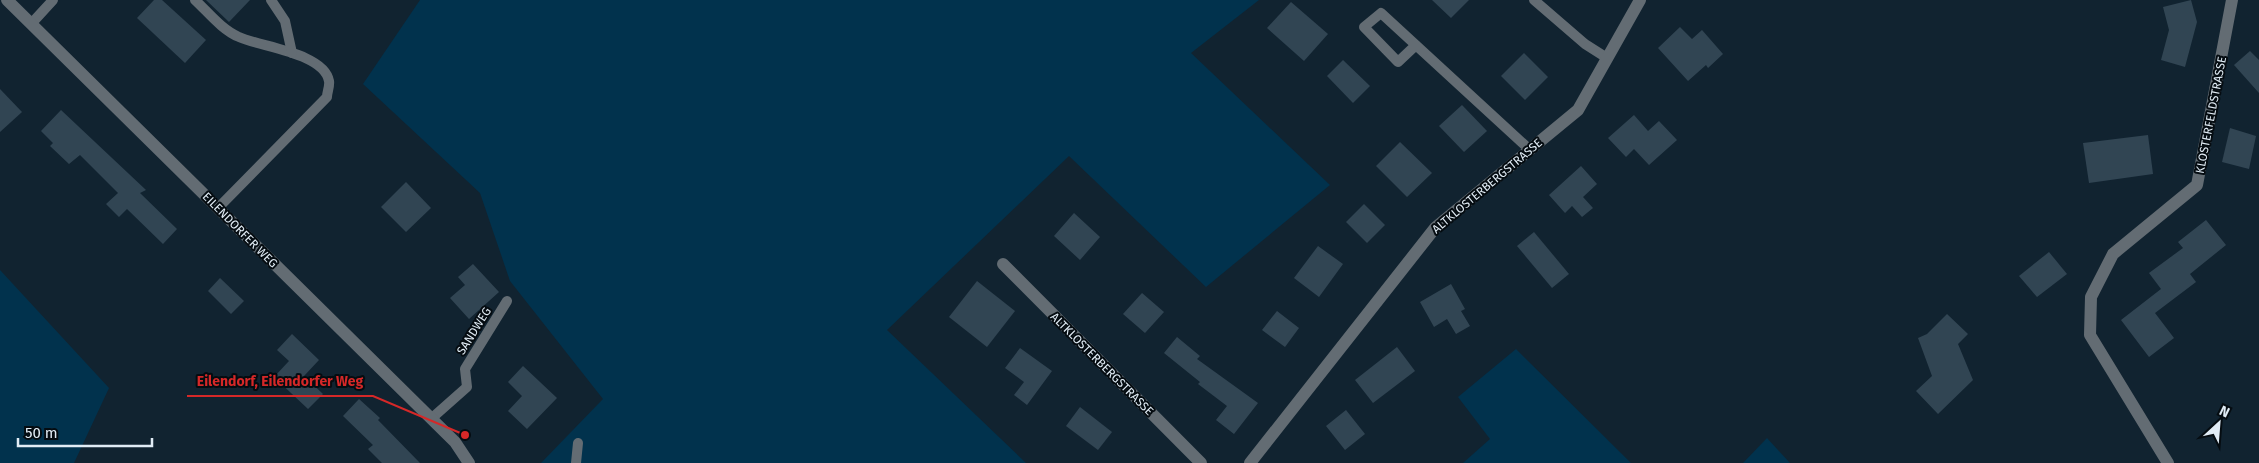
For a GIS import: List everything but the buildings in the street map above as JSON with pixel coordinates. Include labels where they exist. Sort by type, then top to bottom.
[{"type":"street","name":"EILENDORFER WEG","points":[[7,0],[432,418],[455,442],[469,463]]},
{"type":"street","name":"ALTKLOSTERBERGSTRASSE","points":[[1250,463],[1435,228],[1578,110],[1640,0]]},
{"type":"street","name":"KLOSTERFELDSTRASSE","points":[[2168,463],[2090,335],[2091,297],[2113,254],[2197,185],[2232,0]]},
{"type":"street","name":"ALTKLOSTERBERGSTRASSE","points":[[1003,264],[1200,463]]},
{"type":"lane","points":[[31,24],[53,0]]},
{"type":"lane","points":[[194,0],[237,36],[303,56],[322,69],[329,81],[327,96],[218,208]]},
{"type":"lane","points":[[271,0],[285,22],[292,53]]},
{"type":"lane","points":[[1534,0],[1585,44],[1607,58]]},
{"type":"lane","points":[[1416,45],[1398,62],[1364,27],[1381,13],[1416,45],[1529,149]]},
{"type":"lane","name":"SANDWEG","points":[[432,418],[467,387],[464,370],[507,301]]},
{"type":"lane","points":[[576,463],[578,443]]},
{"type":"shaded area","points":[[420,0],[1259,0],[1191,53],[1330,185],[1206,287],[1069,156],[887,330],[1026,463],[541,463],[603,399],[510,281],[480,193],[363,84]]},
{"type":"shaded area","points":[[0,270],[109,388],[74,463],[0,463]]},
{"type":"shaded area","points":[[1516,349],[1631,463],[1463,463],[1490,439],[1458,397]]},
{"type":"shaded area","points":[[1767,438],[1790,463],[1743,463]]},
{"type":"place","name":"Eilendorf, Eilendorfer Weg","points":[[465,435]]}]
